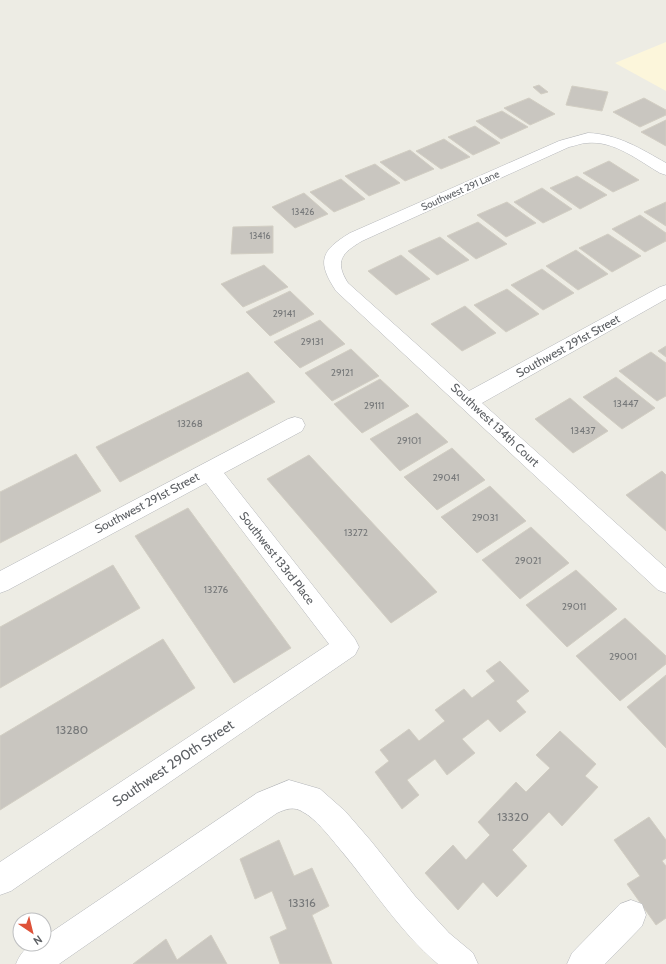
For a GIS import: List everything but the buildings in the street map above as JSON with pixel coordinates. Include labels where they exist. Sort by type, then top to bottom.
[{"type":"street","name":"Southwest 291 Lane","points":[[331,264],[336,252],[344,243],[564,144],[588,138],[602,139],[630,149],[666,170]]},
{"type":"street","name":"Southwest 134th Court","points":[[331,264],[334,275],[342,286],[666,582]]},
{"type":"street","name":"Southwest 291st Street","points":[[469,401],[666,291]]},
{"type":"street","name":"Southwest 291st Street","points":[[0,583],[295,425]]},
{"type":"street","name":"Southwest 133rd Place","points":[[209,470],[346,647]]},
{"type":"street","name":"Southwest 290th Street","points":[[0,880],[346,647]]},
{"type":"street","points":[[32,964],[267,803],[289,794],[310,799],[335,821],[404,907],[438,944],[462,964]]},
{"type":"street","points":[[583,964],[631,915]]},
{"type":"shaded area","points":[[666,42],[666,91],[615,63]]}]
